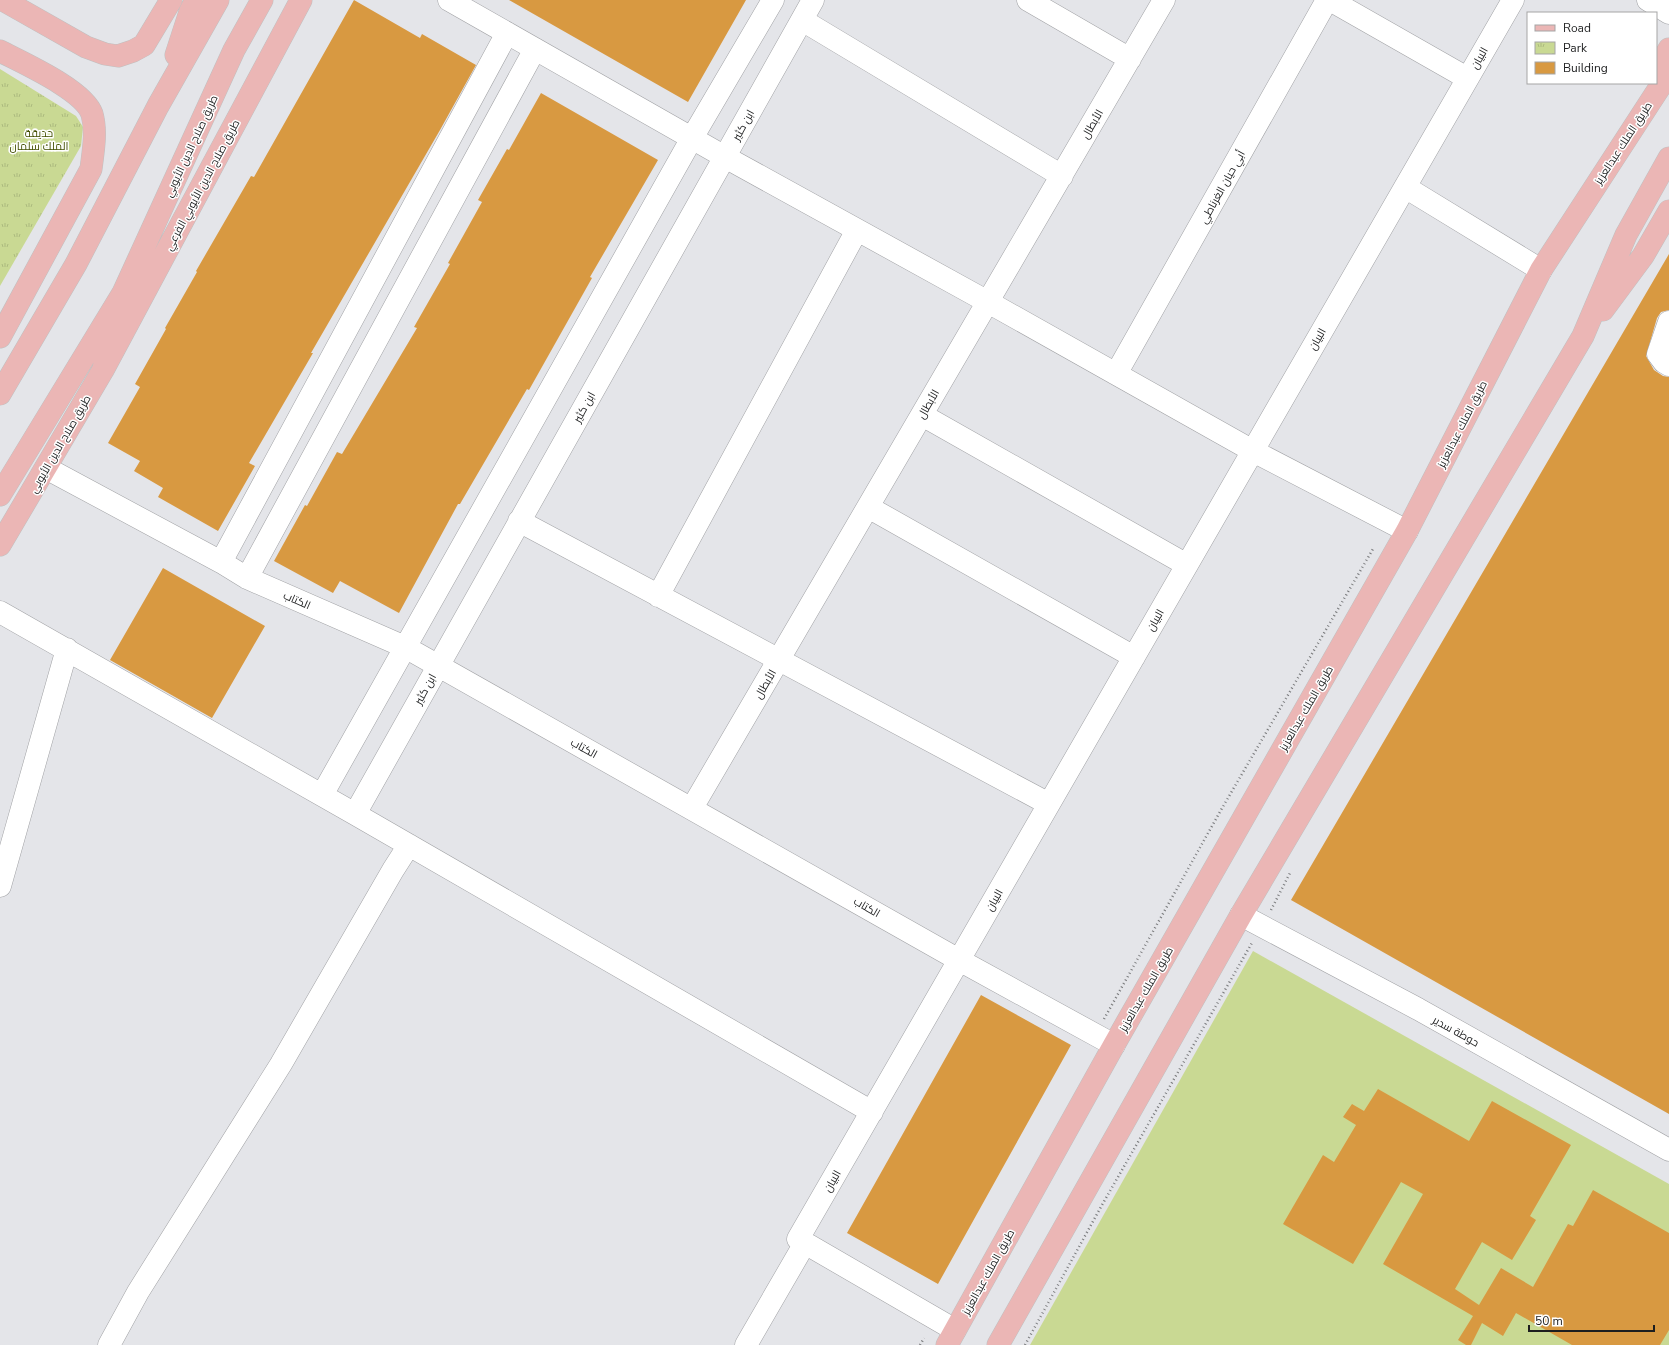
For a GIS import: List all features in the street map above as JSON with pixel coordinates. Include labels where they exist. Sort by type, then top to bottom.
[{"type":"main road","points":[[3,0],[86,47],[105,54],[118,56],[134,51],[144,45],[171,0]]},
{"type":"main road","points":[[158,106],[190,12],[196,0]]},
{"type":"main road","points":[[0,394],[76,264],[158,106],[218,0]]},
{"type":"main road","name":"طريق صلاح الدين الأيوبي","points":[[0,495],[123,293],[234,50],[262,0]]},
{"type":"main road","name":"طريق صلاح الدين الأيوبي الفرعي","points":[[103,370],[301,0]]},
{"type":"main road","points":[[1657,69],[1669,49]]},
{"type":"main road","points":[[0,51],[78,95],[92,113],[94,125],[91,169],[0,337]]},
{"type":"main road","name":"طريق الملك عبدالعزيز","points":[[951,1338],[1114,1045],[1407,530],[1541,270],[1669,73]]},
{"type":"main road","points":[[1541,270],[1648,84]]},
{"type":"main road","points":[[1583,336],[1626,235],[1669,158]]},
{"type":"main road","points":[[998,1345],[1241,914],[1583,336],[1643,256],[1669,211]]},
{"type":"main road","points":[[12,316],[76,264]]},
{"type":"main road","name":"طريق صلاح الدين الأيوبي","points":[[2,539],[46,468],[103,370],[123,293]]},
{"type":"street","points":[[449,0],[725,157],[988,302],[1253,451],[1407,530]]},
{"type":"street","points":[[322,795],[692,138],[773,0]]},
{"type":"street","name":"ابن كثير","points":[[355,814],[813,0]]},
{"type":"street","points":[[1028,0],[1130,59]]},
{"type":"street","name":"الأبطال","points":[[692,808],[1164,0]]},
{"type":"street","points":[[1329,0],[1467,78]]},
{"type":"street","name":"أبي حيان الغرناطي","points":[[1116,374],[1329,0]]},
{"type":"street","name":"البيان","points":[[746,1345],[872,1112],[1513,0]]},
{"type":"street","points":[[1648,0],[1669,13]]},
{"type":"street","points":[[802,20],[1062,176]]},
{"type":"street","points":[[221,562],[507,33]]},
{"type":"street","points":[[247,578],[535,49]]},
{"type":"street","points":[[1405,187],[1541,270]]},
{"type":"street","points":[[658,596],[857,230]]},
{"type":"street","points":[[1669,322],[1658,354],[1664,362],[1669,365]]},
{"type":"street","points":[[922,415],[1187,565]]},
{"type":"street","name":"الكتاب","points":[[46,468],[221,562],[247,578],[405,647],[959,960],[1114,1045]]},
{"type":"street","points":[[868,508],[1134,657]]},
{"type":"street","points":[[519,521],[1049,804]]},
{"type":"street","points":[[0,612],[322,795],[872,1112]]},
{"type":"street","points":[[1,878],[67,649]]},
{"type":"street","points":[[109,1345],[138,1292],[281,1064],[409,845]]},
{"type":"street","name":"حوطة سدير","points":[[1241,914],[1418,1009],[1669,1150]]},
{"type":"street","points":[[801,1241],[951,1338]]},
{"type":"path","points":[[1095,1034],[1221,810],[1373,548]]},
{"type":"path","points":[[1025,1345],[1102,1205],[1256,936]]},
{"type":"path","points":[[920,1345],[924,1338]]},
{"type":"green space","name":"حديقة الملك سلمان","points":[[0,69],[76,116],[83,127],[81,146],[0,286]]},
{"type":"green space","points":[[1253,951],[1669,1184],[1669,1345],[1030,1345]]},
{"type":"building","points":[[354,0],[420,38],[422,34],[476,65],[249,463],[255,466],[218,531],[158,497],[163,488],[134,471],[140,461],[108,443],[140,387],[135,384],[197,272],[196,271],[251,176],[254,177]]},
{"type":"building","points":[[509,0],[746,0],[688,102]]},
{"type":"building","points":[[541,93],[658,160],[590,277],[592,278],[529,390],[527,389],[460,504],[458,504],[399,613],[340,581],[333,593],[274,561],[337,452],[342,454],[417,328],[414,327],[450,264],[448,263],[482,202],[478,200],[507,149],[509,150]]},
{"type":"building","points":[[1669,254],[1669,310],[1661,312],[1657,318],[1646,356],[1654,370],[1663,376],[1669,377],[1669,1114],[1291,900]]},
{"type":"building","points":[[163,568],[265,626],[212,718],[110,660]]},
{"type":"building","points":[[981,995],[1071,1045],[938,1284],[847,1233]]},
{"type":"building","points":[[1378,1089],[1469,1141],[1492,1101],[1571,1145],[1530,1216],[1536,1220],[1512,1260],[1482,1242],[1455,1289],[1479,1305],[1501,1268],[1533,1287],[1568,1224],[1573,1226],[1593,1190],[1669,1233],[1669,1330],[1660,1345],[1572,1345],[1516,1313],[1503,1336],[1482,1323],[1471,1345],[1466,1345],[1458,1340],[1473,1316],[1383,1264],[1423,1194],[1401,1182],[1353,1264],[1283,1224],[1323,1155],[1334,1162],[1356,1125],[1343,1117],[1352,1104],[1364,1111]]}]
